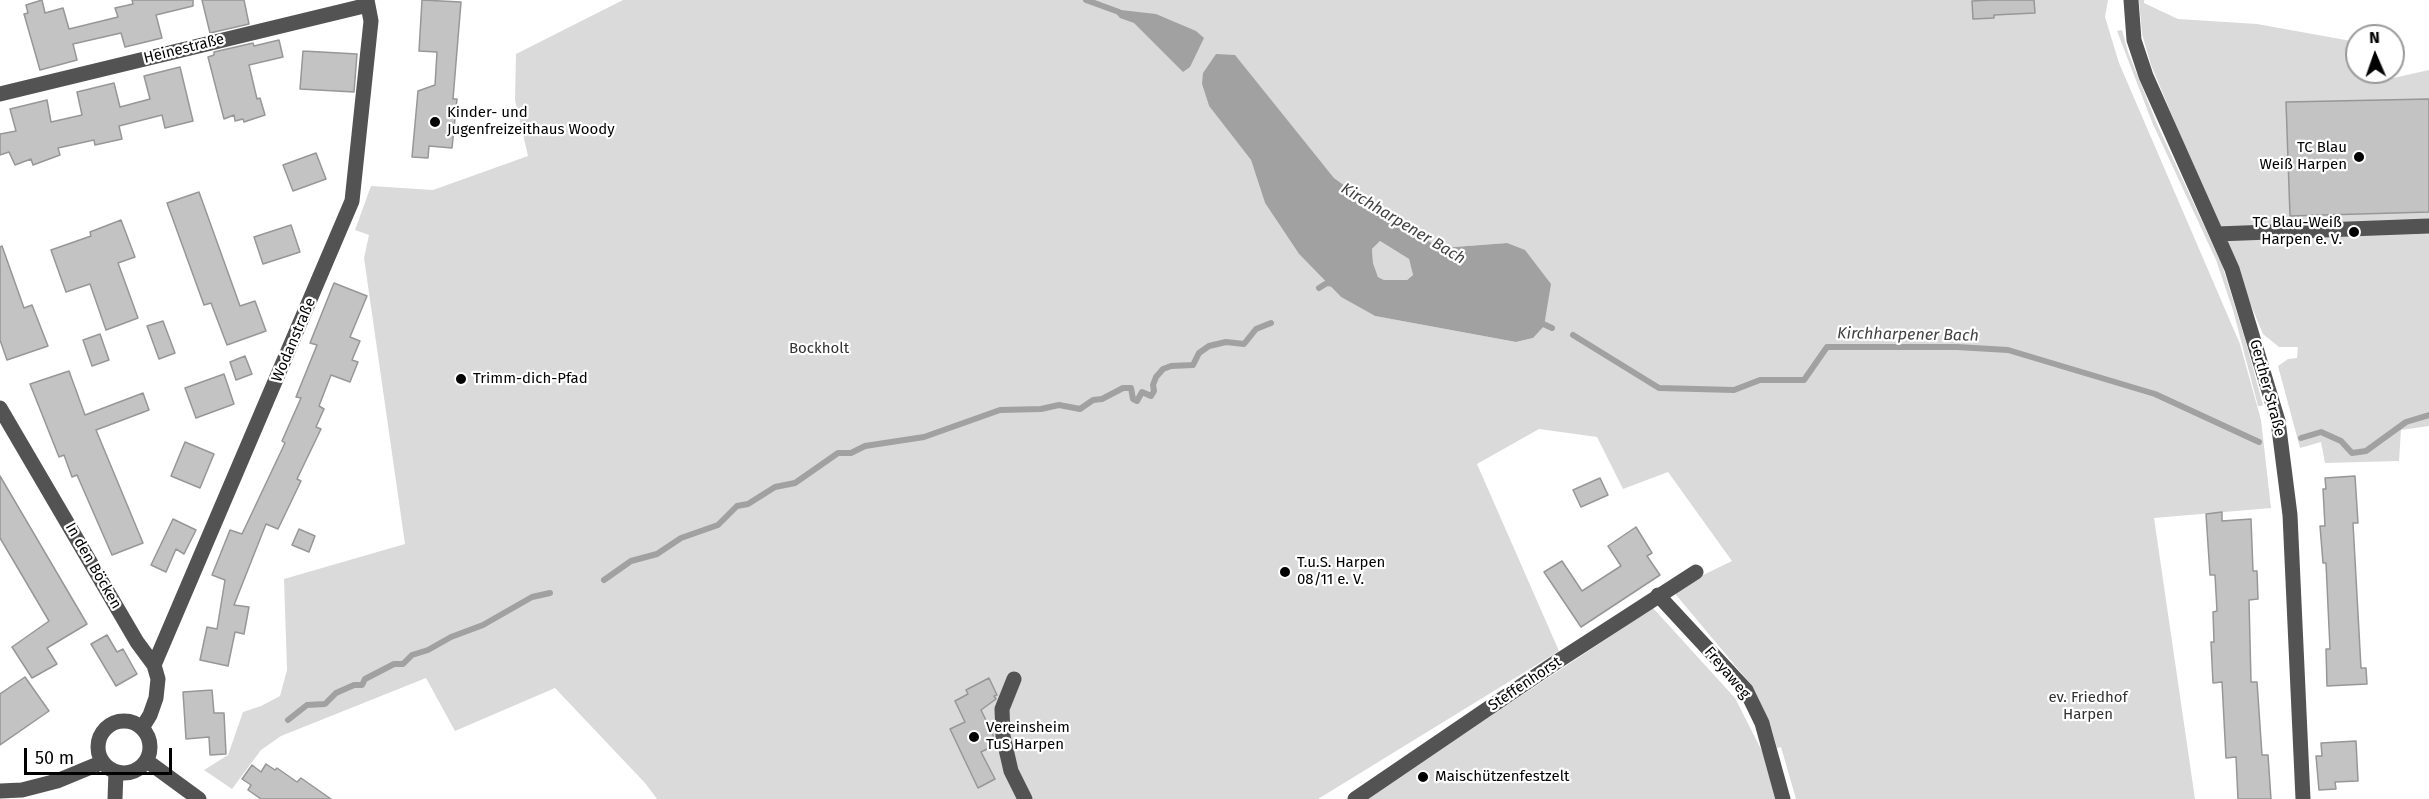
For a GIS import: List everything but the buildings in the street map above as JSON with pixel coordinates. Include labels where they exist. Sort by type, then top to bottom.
[{"type":"street","name":"Gerther Straße","points":[[2131,0],[2134,40],[2146,76],[2232,269],[2262,364],[2283,447],[2290,514],[2303,799]]},
{"type":"street","name":"Heinestraße","points":[[0,93],[368,2]]},
{"type":"street","name":"Wodanstraße","points":[[154,665],[352,201],[371,21],[368,2]]},
{"type":"street","points":[[2217,234],[2429,226]]},
{"type":"street","name":"In den Böcken","points":[[0,408],[137,642],[154,665]]},
{"type":"street","name":"Steffenhorst","points":[[1355,799],[1658,595],[1696,572]]},
{"type":"street","name":"Freyaweg","points":[[1658,595],[1746,690],[1762,723],[1783,799]]},
{"type":"street","points":[[142,728],[156,698],[158,679],[154,665]]},
{"type":"street","points":[[1014,679],[1002,709],[1003,736],[1011,771],[1025,799]]},
{"type":"street","points":[[127,722],[142,728],[150,744],[147,761],[133,772],[116,772],[103,762],[98,746],[100,738],[111,725],[127,722]]},
{"type":"street","points":[[147,761],[199,799]]},
{"type":"street","points":[[0,791],[22,790],[57,781],[103,762]]},
{"type":"street","points":[[115,799],[116,772]]},
{"type":"green space","name":"Bockholt","points":[[623,0],[2108,0],[2105,17],[2119,63],[2240,344],[2261,420],[2271,508],[2154,518],[2195,799],[1796,799],[1781,747],[1777,748],[1770,723],[1753,687],[1672,590],[1732,561],[1668,472],[1623,489],[1597,437],[1539,429],[1477,464],[1559,651],[1318,799],[657,799],[645,783],[555,688],[455,731],[426,678],[281,736],[261,750],[232,789],[204,770],[228,755],[243,712],[280,696],[287,670],[284,579],[405,544],[364,258],[369,235],[355,230],[371,186],[433,190],[528,156],[515,100],[516,54]],"holes":[[[1216,55],[1235,56],[1334,178],[1395,222],[1441,248],[1507,243],[1533,338],[1516,342],[1375,316],[1341,297],[1299,254],[1265,203],[1251,160],[1209,106],[1202,84]]]},
{"type":"green space","points":[[2139,0],[2144,0],[2144,3],[2178,19],[2257,24],[2345,40],[2345,84],[2405,84],[2405,75],[2429,70],[2429,426],[2401,430],[2399,461],[2325,463],[2321,442],[2300,448],[2278,366],[2288,359],[2297,358],[2298,347],[2279,347],[2263,334],[2151,65],[2142,34]]},
{"type":"green space","points":[[2122,30],[2128,52],[2157,124],[2222,265],[2245,339],[2263,405],[2261,406],[2258,406],[2233,310],[2216,260],[2152,122],[2117,31]]},
{"type":"green space","points":[[1380,241],[1409,259],[1413,275],[1407,280],[1384,280],[1378,277],[1373,263],[1372,249]]},
{"type":"green space","points":[[1653,608],[1735,698],[1763,753],[1776,799],[1366,799]]},
{"type":"shaded area","points":[[1112,9],[1156,14],[1196,31],[1204,38],[1190,67],[1183,72],[1134,23],[1120,18]]},
{"type":"shaded area","points":[[1216,54],[1235,55],[1334,178],[1395,222],[1441,248],[1507,243],[1525,250],[1551,284],[1544,326],[1533,338],[1516,342],[1375,316],[1341,297],[1299,254],[1265,203],[1251,160],[1209,106],[1202,84],[1203,73]],"holes":[[[1380,241],[1409,259],[1413,275],[1407,280],[1384,280],[1378,277],[1373,263],[1372,249]]]},
{"type":"waterway","name":"Kirchharpener Bach","points":[[1086,0],[1119,12]]},
{"type":"waterway","points":[[1319,288],[1327,283],[1335,284]]},
{"type":"waterway","name":"Kirchharpener Bach","points":[[1539,322],[1552,328]]},
{"type":"waterway","points":[[604,580],[631,561],[657,554],[681,538],[718,525],[737,506],[748,504],[775,487],[795,483],[838,453],[851,453],[865,446],[924,437],[1000,410],[1041,409],[1059,405],[1080,409],[1093,400],[1102,399],[1123,388],[1131,388],[1133,399],[1137,401],[1142,392],[1151,396],[1156,377],[1163,369],[1171,366],[1193,365],[1199,353],[1209,346],[1226,342],[1244,344],[1256,329],[1271,323]]},
{"type":"waterway","name":"Kirchharpener Bach","points":[[1573,335],[1659,388],[1734,390],[1760,380],[1804,380],[1827,347],[1957,347],[2008,350],[2155,394],[2259,442]]},
{"type":"waterway","name":"Kirchharpener Bach","points":[[2301,438],[2321,432],[2341,441],[2352,453],[2366,451],[2406,422],[2429,415]]},
{"type":"waterway","points":[[288,720],[307,705],[325,704],[336,693],[354,685],[362,685],[365,679],[394,664],[403,664],[412,655],[483,625],[532,597],[550,593]]},
{"type":"place","name":"Kinder- und Jugenfreizeithaus Woody","points":[[435,122]]},
{"type":"place","name":"TC Blau Weiß Harpen","points":[[2359,157]]},
{"type":"place","name":"TC Blau-Weiß Harpen e. V.","points":[[2354,232]]},
{"type":"place","name":"Trimm-dich-Pfad","points":[[461,379]]},
{"type":"place","name":"T.u.S. Harpen 08/11 e. V.","points":[[1285,572]]},
{"type":"place","name":"Vereinsheim TuS Harpen","points":[[974,737]]},
{"type":"place","name":"Maischützenfestzelt","points":[[1423,777]]},
{"type":"park label","name":"ev. Friedhof Harpen","points":[[2088,706]]}]
